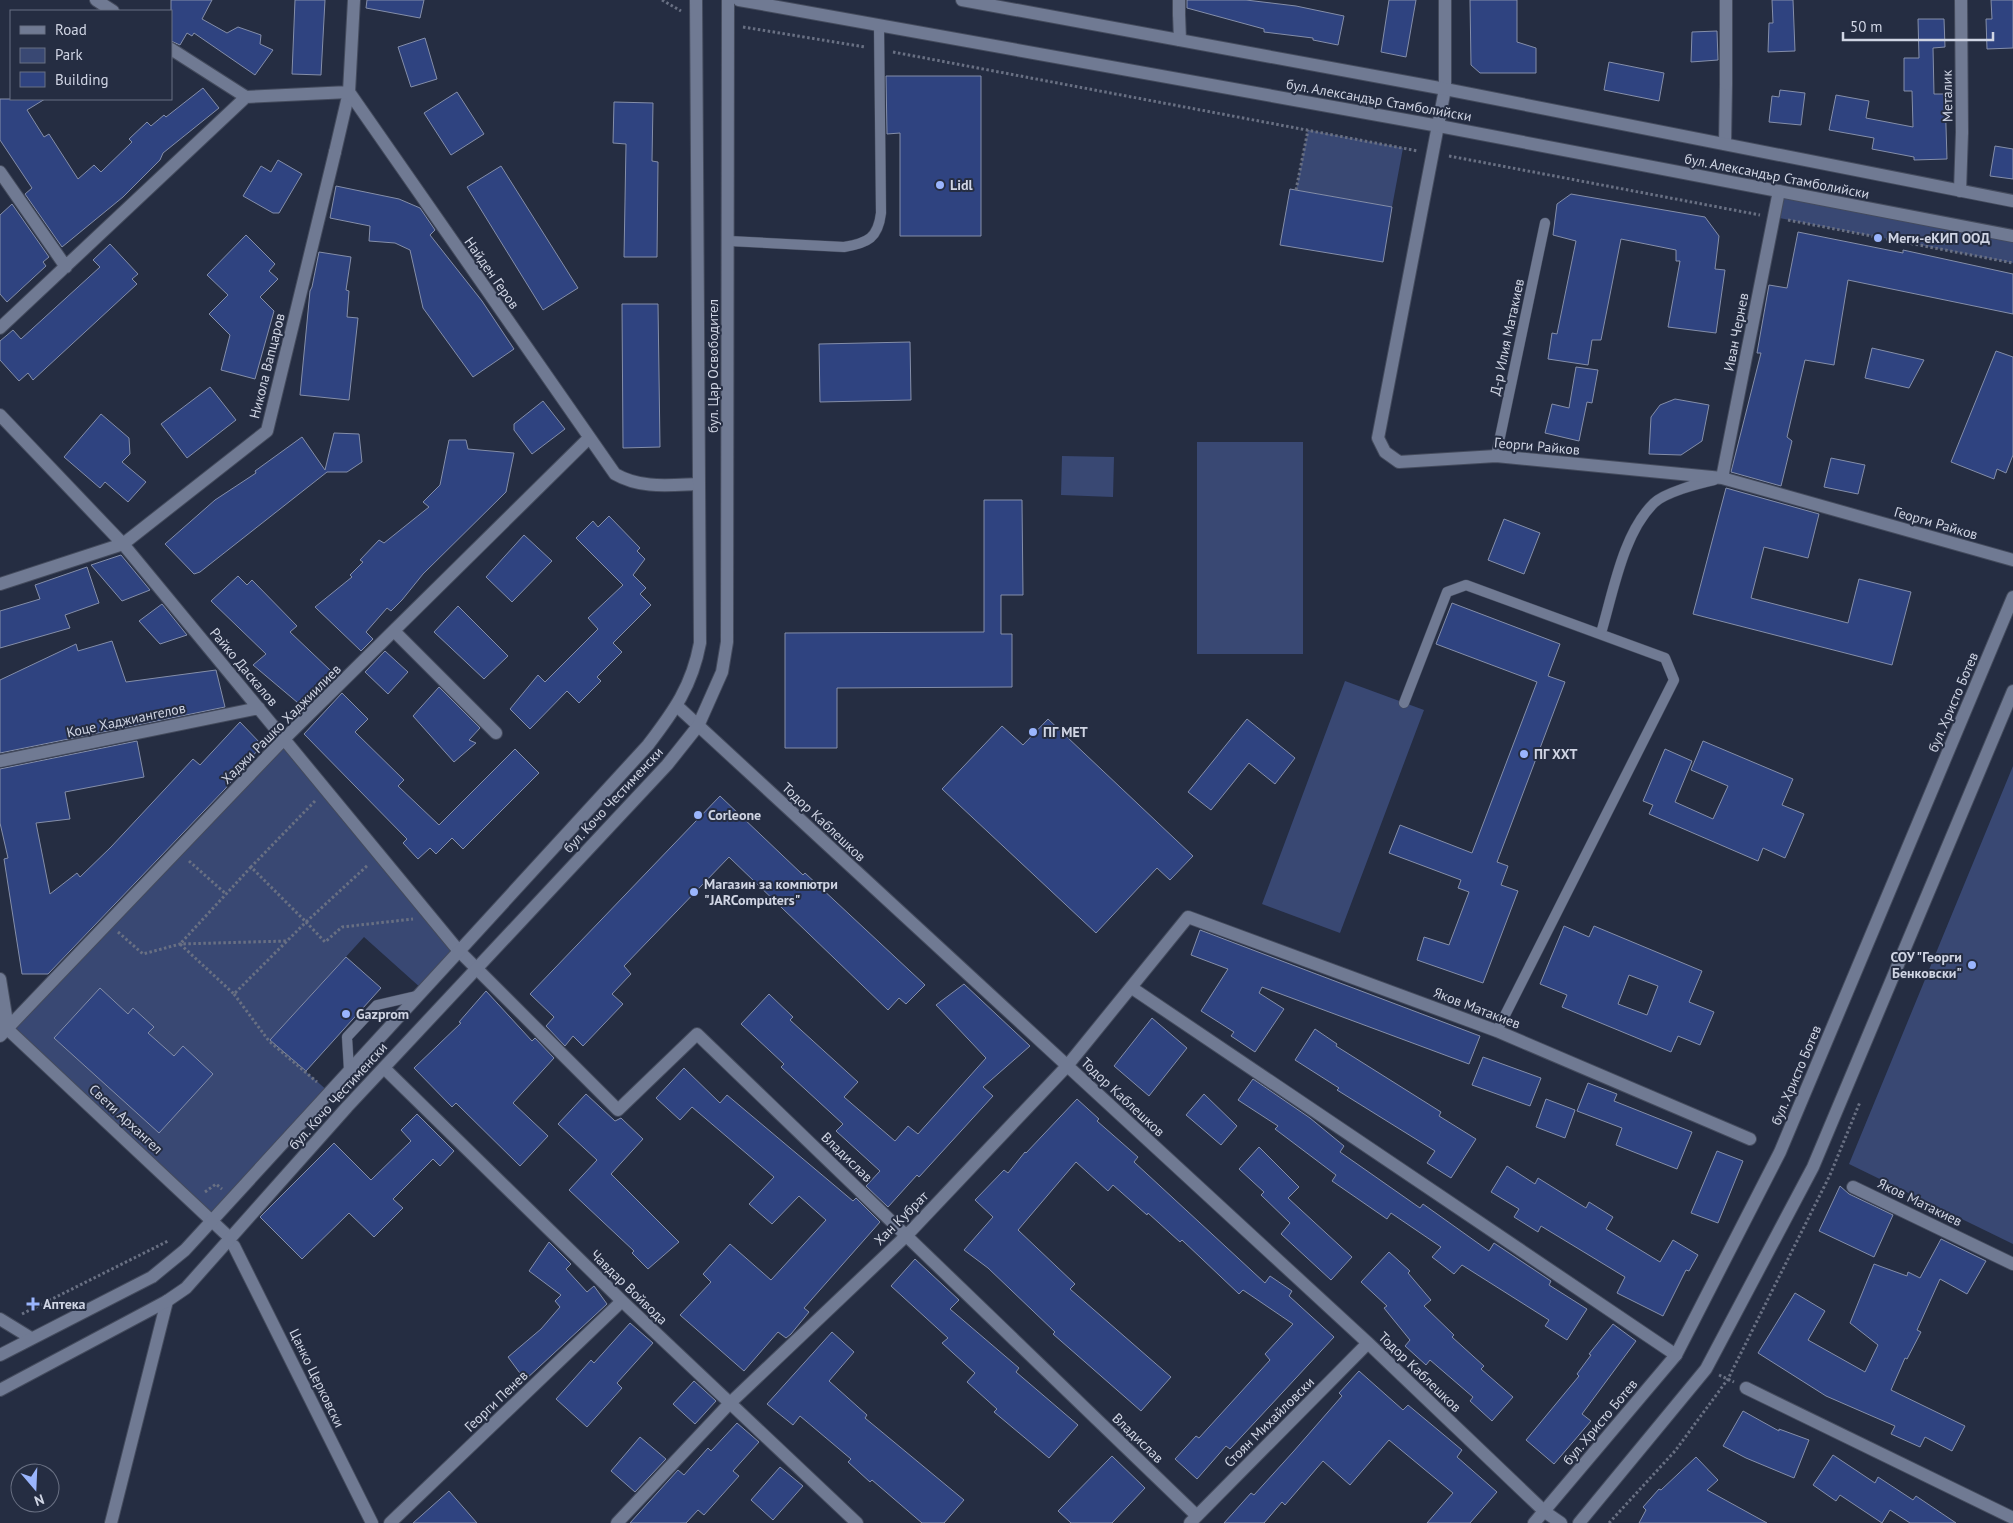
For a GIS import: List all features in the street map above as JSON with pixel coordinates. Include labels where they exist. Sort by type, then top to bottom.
[{"type":"street","points":[[96,0],[111,10]]},
{"type":"street","points":[[172,50],[246,97],[349,92],[354,0]]},
{"type":"street","name":"бул. Цар Освободител","points":[[677,706],[690,681],[700,642],[696,0]]},
{"type":"street","name":"бул. Цар Освободител","points":[[698,726],[722,672],[727,642],[728,0]]},
{"type":"street","name":"бул. Александър Стамболийски","points":[[739,0],[1439,126],[2013,236]]},
{"type":"street","name":"бул. Александър Стамболийски","points":[[962,0],[1445,89],[2013,201]]},
{"type":"street","points":[[1179,0],[1180,40]]},
{"type":"street","name":"Георги Райков","points":[[1445,0],[1445,89],[1378,438],[1385,452],[1399,462],[1496,456],[1722,478],[2013,560]]},
{"type":"street","points":[[1725,144],[1726,0]]},
{"type":"street","name":"Металик","points":[[1960,191],[1962,132],[1961,0]]},
{"type":"street","name":"Никола Вапцаров","points":[[0,584],[123,544],[267,431],[349,92]]},
{"type":"street","name":"Найден Геров","points":[[349,92],[614,474],[629,482],[651,486],[699,484]]},
{"type":"street","points":[[0,327],[246,97]]},
{"type":"street","points":[[0,172],[66,267]]},
{"type":"street","name":"Иван Чернев","points":[[1722,478],[1779,191]]},
{"type":"street","name":"Райко Даскалов","points":[[0,415],[123,544],[458,950],[477,969]]},
{"type":"street","name":"Хаджи Рашко Хаджиилиев","points":[[3,1029],[108,924],[284,739],[589,438]]},
{"type":"street","name":"бул. Христо Ботев","points":[[1534,1523],[1676,1355],[1780,1152],[2013,597]]},
{"type":"street","points":[[394,631],[496,734]]},
{"type":"street","points":[[1579,1523],[1706,1369],[1813,1167],[2013,691]]},
{"type":"street","name":"Тодор Каблешков","points":[[677,706],[1368,1343],[1545,1512],[1561,1523]]},
{"type":"street","name":"бул. Кочо Честименски","points":[[0,1355],[152,1277],[176,1259],[648,745],[677,706]]},
{"type":"street","name":"Коце Хаджиангелов","points":[[0,761],[259,708]]},
{"type":"street","name":"бул. Кочо Честименски","points":[[0,1390],[167,1301],[186,1288],[232,1242],[384,1068],[667,765],[698,726]]},
{"type":"street","name":"Яков Матакиев","points":[[1188,917],[1497,1031],[1750,1139]]},
{"type":"street","name":"Хан Кубрат","points":[[617,1523],[729,1404],[907,1235],[1067,1066],[1188,917]]},
{"type":"street","name":"Владислав","points":[[477,969],[618,1110],[697,1034],[907,1235],[1194,1520]]},
{"type":"street","points":[[0,979],[3,1029]]},
{"type":"street","points":[[1132,988],[1676,1355]]},
{"type":"street","name":"Свети Архангел","points":[[3,1029],[193,1202],[232,1242]]},
{"type":"street","name":"Чавдар Войвода","points":[[384,1068],[729,1404],[857,1523]]},
{"type":"street","name":"Яков Матакиев","points":[[1853,1186],[2013,1264]]},
{"type":"street","name":"Цанко Церковски","points":[[232,1242],[372,1523]]},
{"type":"street","points":[[111,1523],[167,1301]]},
{"type":"street","name":"Георги Пенев","points":[[390,1523],[622,1301]]},
{"type":"street","points":[[3,1321],[31,1338]]},
{"type":"street","name":"Стоян Михайловски","points":[[1194,1520],[1368,1343]]},
{"type":"street","points":[[1746,1388],[2013,1518]]},
{"type":"lane","points":[[729,241],[844,247],[860,245],[872,238],[879,226],[881,213],[879,25]]},
{"type":"lane","name":"Д-р Илия Матакиев","points":[[1496,456],[1545,223]]},
{"type":"lane","points":[[1601,633],[1632,533],[1654,502],[1694,484],[1722,478]]},
{"type":"lane","points":[[1404,702],[1447,592],[1466,585],[1666,658],[1674,680],[1497,1031]]},
{"type":"lane","points":[[349,1070],[347,1037],[377,1005],[416,996]]},
{"type":"path","points":[[728,25],[878,49]]},
{"type":"path","points":[[1296,190],[1308,130]]},
{"type":"path","points":[[180,944],[326,790]]},
{"type":"path","points":[[178,851],[226,894]]},
{"type":"path","points":[[234,994],[306,922],[380,855]]},
{"type":"path","points":[[251,867],[326,942],[342,927],[431,917]]},
{"type":"path","points":[[108,924],[143,954],[180,944],[287,941]]},
{"type":"path","points":[[180,944],[234,994],[269,1040],[329,1092]]},
{"type":"path","points":[[1813,1167],[1853,1186]]},
{"type":"path","points":[[193,1202],[216,1184],[233,1197]]},
{"type":"path","points":[[3,1321],[172,1239]]},
{"type":"path","points":[[1706,1369],[1746,1388]]},
{"type":"green space","points":[[1308,130],[1403,148],[1392,207],[1296,190]]},
{"type":"green space","points":[[1779,191],[2013,236],[2013,263],[1774,217]]},
{"type":"green space","points":[[1197,442],[1303,442],[1303,654],[1197,654]]},
{"type":"green space","points":[[1062,456],[1114,457],[1113,497],[1061,495]]},
{"type":"green space","points":[[1345,681],[1424,710],[1340,933],[1262,904]]},
{"type":"green space","points":[[284,739],[458,950],[422,989],[364,937],[270,1040],[329,1092],[212,1221],[8,1028]]},
{"type":"green space","name":"СОУ \"Георги Бенковски\"","points":[[2013,766],[2013,1244],[1849,1164]]},
{"type":"building","points":[[171,0],[212,0],[202,19],[227,33],[238,27],[261,35],[260,44],[273,50],[255,75],[194,33],[192,36],[187,33],[180,45],[172,41]]},
{"type":"building","points":[[295,0],[325,0],[321,75],[292,74]]},
{"type":"building","points":[[367,0],[424,0],[420,18],[366,8]]},
{"type":"building","points":[[1187,0],[1246,0],[1296,6],[1344,16],[1338,45],[1313,40],[1313,38],[1264,32],[1264,29],[1187,8]]},
{"type":"building","points":[[1389,0],[1416,0],[1406,57],[1381,52]]},
{"type":"building","points":[[1470,0],[1517,0],[1517,42],[1536,48],[1536,73],[1480,73],[1471,65]]},
{"type":"building","points":[[1772,0],[1793,0],[1795,51],[1768,52],[1769,23],[1773,23]]},
{"type":"building","points":[[1991,0],[2013,0],[2013,48],[1987,49],[1986,19],[1992,19]]},
{"type":"building","points":[[1918,19],[1944,19],[1945,47],[1933,48],[1934,94],[1945,94],[1947,159],[1914,160],[1914,157],[1872,149],[1874,138],[1829,130],[1836,95],[1869,101],[1866,118],[1913,127],[1912,91],[1904,91],[1904,58],[1919,58]]},
{"type":"building","points":[[1717,31],[1718,60],[1691,62],[1692,32]]},
{"type":"building","points":[[425,38],[437,79],[411,87],[398,47]]},
{"type":"building","points":[[1609,62],[1664,73],[1659,101],[1604,90]]},
{"type":"building","name":"Lidl","points":[[886,76],[981,76],[981,236],[900,236],[900,133],[887,134]]},
{"type":"building","points":[[203,88],[219,108],[163,153],[160,160],[123,197],[62,247],[25,194],[32,188],[0,140],[0,99],[43,100],[27,110],[44,137],[49,134],[78,179],[94,165],[101,172],[132,142],[129,139],[147,122],[151,126],[164,115],[166,117]]},
{"type":"building","points":[[1780,90],[1805,93],[1801,125],[1769,122],[1772,96],[1779,97]]},
{"type":"building","points":[[457,92],[484,134],[451,155],[424,113]]},
{"type":"building","points":[[614,102],[653,103],[652,161],[658,162],[657,257],[624,257],[626,144],[613,143]]},
{"type":"building","points":[[1995,146],[2013,149],[2013,179],[1990,176]]},
{"type":"building","points":[[278,160],[302,174],[279,213],[273,213],[243,196],[261,166],[271,172]]},
{"type":"building","points":[[501,166],[578,288],[543,310],[467,187]]},
{"type":"building","points":[[336,186],[399,199],[420,208],[435,230],[430,235],[482,301],[514,349],[473,377],[423,308],[410,250],[395,243],[369,241],[370,226],[330,218]]},
{"type":"building","points":[[1290,189],[1392,207],[1383,262],[1280,245]]},
{"type":"building","points":[[1571,194],[1705,217],[1719,236],[1715,269],[1725,270],[1716,333],[1668,327],[1680,261],[1676,261],[1676,250],[1621,239],[1601,340],[1592,340],[1588,365],[1548,359],[1552,333],[1557,334],[1576,241],[1553,235],[1557,204]]},
{"type":"building","points":[[12,204],[49,257],[43,262],[46,266],[7,302],[0,294],[0,215]]},
{"type":"building","points":[[1798,232],[1903,253],[1903,250],[2013,274],[2013,314],[1848,280],[1834,365],[1805,360],[1787,437],[1792,441],[1781,486],[1731,472],[1761,353],[1757,353],[1769,285],[1787,288]]},
{"type":"building","points":[[246,235],[275,264],[269,271],[278,279],[260,297],[274,311],[255,379],[221,370],[230,335],[209,314],[228,295],[207,275]]},
{"type":"building","points":[[110,244],[138,274],[132,279],[137,284],[33,380],[28,373],[19,381],[0,360],[0,341],[13,330],[21,339],[100,267],[93,260]]},
{"type":"building","points":[[319,252],[351,257],[346,290],[349,291],[347,317],[358,318],[349,400],[300,395],[310,291]]},
{"type":"building","points":[[622,304],[658,304],[660,447],[623,448]]},
{"type":"building","points":[[910,342],[911,400],[820,402],[819,344]]},
{"type":"building","points":[[1872,348],[1924,360],[1909,388],[1865,378]]},
{"type":"building","points":[[1996,351],[2013,357],[2013,455],[2006,473],[1997,469],[1994,479],[1951,462]]},
{"type":"building","points":[[1576,367],[1598,370],[1592,403],[1587,402],[1579,441],[1545,433],[1552,404],[1569,408]]},
{"type":"building","points":[[210,387],[236,420],[187,458],[161,424]]},
{"type":"building","points":[[1675,399],[1709,405],[1702,441],[1681,455],[1649,454],[1651,417],[1660,405]]},
{"type":"building","points":[[543,401],[565,429],[532,454],[514,430],[514,424]]},
{"type":"building","points":[[101,414],[129,438],[130,454],[122,462],[146,482],[128,502],[105,482],[100,488],[64,457]]},
{"type":"building","points":[[334,433],[359,434],[362,462],[347,472],[327,472],[200,572],[194,574],[165,544],[215,500],[256,473],[255,471],[302,437],[325,470]]},
{"type":"building","points":[[449,440],[466,440],[468,449],[514,453],[506,492],[423,574],[391,611],[387,608],[366,632],[373,639],[361,651],[315,607],[352,577],[350,575],[363,562],[360,560],[379,540],[384,543],[429,507],[423,502],[440,485]]},
{"type":"building","points":[[1831,458],[1865,465],[1858,494],[1824,487]]},
{"type":"building","points":[[1726,488],[1819,514],[1808,558],[1764,547],[1751,598],[1848,623],[1859,579],[1911,592],[1892,665],[1693,614]]},
{"type":"building","points":[[984,500],[1022,500],[1023,595],[1001,595],[1001,634],[1012,634],[1012,687],[837,688],[837,748],[785,748],[785,633],[984,632]]},
{"type":"building","points":[[609,516],[640,548],[637,551],[645,559],[633,575],[646,588],[640,594],[651,605],[613,643],[622,652],[597,677],[601,681],[579,703],[567,691],[530,729],[510,709],[538,675],[545,682],[598,629],[588,618],[623,585],[576,538],[593,521],[598,527]]},
{"type":"building","points":[[1504,519],[1540,533],[1524,574],[1488,560]]},
{"type":"building","points":[[524,535],[552,561],[512,602],[486,577]]},
{"type":"building","points":[[121,555],[150,590],[122,601],[91,565]]},
{"type":"building","points":[[87,567],[99,603],[65,615],[70,628],[0,648],[0,611],[40,599],[35,585]]},
{"type":"building","points":[[238,576],[247,585],[252,580],[297,626],[290,632],[331,671],[326,677],[331,682],[304,708],[253,665],[266,654],[211,601]]},
{"type":"building","name":"ПГ ХХТ","points":[[1452,603],[1560,644],[1548,676],[1565,682],[1497,862],[1508,866],[1501,885],[1518,891],[1483,983],[1417,960],[1424,937],[1449,945],[1469,892],[1458,888],[1461,880],[1389,853],[1400,825],[1472,853],[1537,682],[1436,644]]},
{"type":"building","points":[[162,604],[187,635],[160,644],[139,621]]},
{"type":"building","points":[[458,606],[508,656],[484,679],[434,632]]},
{"type":"building","points":[[112,641],[126,682],[216,670],[225,707],[0,753],[0,680],[76,644],[78,651]]},
{"type":"building","points":[[385,651],[408,672],[388,694],[365,672]]},
{"type":"building","points":[[439,687],[480,728],[469,740],[476,743],[454,762],[413,716]]},
{"type":"building","points":[[342,693],[368,719],[355,732],[404,780],[398,786],[439,825],[515,749],[539,773],[463,849],[452,838],[436,854],[430,848],[418,859],[403,843],[407,839],[304,734]]},
{"type":"building","points":[[1048,719],[1193,856],[1170,880],[1157,868],[1096,933],[942,789],[1002,726],[1023,745]]},
{"type":"building","points":[[1247,719],[1295,758],[1275,784],[1249,763],[1211,810],[1188,792]]},
{"type":"building","points":[[240,722],[262,745],[225,789],[48,974],[22,974],[4,859],[8,858],[0,823],[0,769],[137,741],[144,777],[65,792],[70,819],[36,823],[50,894],[77,873],[80,877],[111,847],[193,759],[200,765]]},
{"type":"building","points":[[1703,741],[1793,779],[1782,805],[1804,814],[1785,858],[1763,848],[1758,861],[1649,814],[1653,805],[1643,801],[1665,749],[1692,761],[1675,802],[1713,819],[1728,786],[1691,770]]},
{"type":"building","points":[[720,796],[803,875],[805,873],[925,985],[906,1004],[899,998],[888,1010],[729,857],[624,966],[631,974],[612,994],[623,1004],[583,1046],[573,1036],[565,1046],[546,1026],[554,1017],[530,994]]},
{"type":"building","points":[[1564,926],[1589,937],[1594,926],[1702,971],[1689,1002],[1714,1012],[1700,1045],[1678,1036],[1671,1052],[1562,1007],[1567,995],[1540,984]],"holes":[[[1629,975],[1658,986],[1647,1015],[1618,1004]]]},
{"type":"building","points":[[1200,930],[1480,1036],[1469,1064],[1262,987],[1259,993],[1284,1009],[1255,1052],[1231,1036],[1234,1032],[1201,1011],[1228,969],[1191,955]]},
{"type":"building","points":[[346,957],[381,988],[306,1071],[270,1040]]},
{"type":"building","points":[[964,984],[1030,1046],[983,1087],[993,1096],[919,1177],[917,1175],[888,1207],[866,1186],[880,1171],[836,1131],[843,1124],[781,1067],[784,1064],[741,1024],[769,994],[793,1017],[790,1020],[858,1082],[844,1097],[895,1141],[908,1126],[918,1134],[986,1058],[936,1005]]},
{"type":"building","points":[[100,988],[128,1014],[133,1008],[154,1027],[148,1033],[174,1056],[183,1046],[213,1074],[159,1133],[54,1038]]},
{"type":"building","points":[[486,991],[532,1041],[535,1038],[554,1058],[513,1103],[548,1136],[520,1166],[456,1103],[452,1107],[414,1068],[461,1023],[459,1022]]},
{"type":"building","points":[[1152,1018],[1187,1048],[1149,1096],[1114,1066]]},
{"type":"building","points":[[1315,1029],[1337,1044],[1336,1046],[1441,1112],[1439,1116],[1476,1139],[1451,1178],[1427,1163],[1435,1151],[1337,1090],[1339,1088],[1295,1060]]},
{"type":"building","points":[[1483,1057],[1541,1078],[1530,1106],[1472,1085]]},
{"type":"building","points":[[684,1068],[720,1103],[727,1095],[853,1201],[856,1198],[880,1222],[804,1308],[809,1312],[791,1334],[786,1338],[778,1332],[744,1371],[680,1315],[711,1282],[703,1274],[730,1244],[771,1280],[826,1220],[799,1196],[772,1224],[749,1204],[774,1177],[692,1107],[680,1120],[656,1098]]},
{"type":"building","points":[[1253,1079],[1310,1118],[1344,1146],[1340,1152],[1420,1208],[1423,1204],[1489,1251],[1494,1243],[1551,1281],[1549,1285],[1587,1309],[1567,1340],[1545,1326],[1549,1320],[1462,1265],[1454,1274],[1432,1257],[1441,1247],[1391,1213],[1387,1219],[1332,1181],[1336,1175],[1275,1129],[1278,1126],[1238,1100]]},
{"type":"building","points":[[1588,1083],[1617,1094],[1614,1101],[1692,1132],[1677,1169],[1616,1145],[1622,1128],[1577,1111]]},
{"type":"building","points":[[586,1094],[615,1121],[621,1118],[643,1139],[611,1174],[679,1242],[648,1269],[632,1253],[634,1251],[569,1190],[597,1160],[558,1124]]},
{"type":"building","points":[[1204,1094],[1237,1126],[1221,1145],[1186,1115]]},
{"type":"building","points":[[1077,1099],[1099,1119],[1097,1121],[1138,1157],[1134,1162],[1265,1283],[1270,1276],[1292,1291],[1289,1296],[1334,1337],[1230,1449],[1226,1446],[1197,1479],[1175,1459],[1196,1436],[1199,1438],[1270,1360],[1265,1354],[1293,1324],[1243,1290],[1239,1294],[1182,1240],[1180,1242],[1113,1185],[1108,1191],[1076,1162],[1018,1230],[1075,1284],[1070,1289],[1171,1377],[1141,1411],[1053,1334],[1055,1332],[988,1268],[964,1250],[993,1217],[975,1200],[1004,1170],[1008,1173],[1025,1152]]},
{"type":"building","points":[[1546,1099],[1575,1110],[1565,1138],[1536,1127]]},
{"type":"building","points":[[417,1114],[454,1151],[440,1166],[433,1159],[393,1199],[403,1208],[374,1237],[349,1213],[302,1259],[260,1217],[334,1143],[371,1180],[411,1141],[401,1130]]},
{"type":"building","points":[[1259,1147],[1299,1187],[1288,1198],[1352,1257],[1331,1280],[1281,1234],[1290,1223],[1261,1195],[1264,1192],[1239,1169]]},
{"type":"building","points":[[1717,1151],[1743,1161],[1718,1223],[1691,1213]]},
{"type":"building","points":[[1507,1166],[1535,1184],[1538,1178],[1586,1208],[1589,1202],[1613,1217],[1606,1229],[1660,1262],[1673,1240],[1698,1255],[1689,1271],[1686,1270],[1663,1316],[1617,1293],[1625,1277],[1541,1226],[1538,1232],[1514,1217],[1519,1209],[1491,1192]]},
{"type":"building","points":[[1840,1186],[1849,1194],[1893,1215],[1874,1257],[1819,1231]]},
{"type":"building","points":[[1941,1239],[1986,1261],[1967,1294],[1940,1279],[1917,1330],[1921,1332],[1907,1359],[1905,1358],[1891,1390],[1965,1426],[1952,1451],[1925,1437],[1920,1447],[1891,1434],[1895,1426],[1826,1396],[1758,1353],[1795,1293],[1825,1311],[1808,1340],[1865,1372],[1878,1345],[1850,1323],[1874,1264],[1907,1276],[1908,1272],[1920,1278]]},
{"type":"building","points":[[549,1242],[571,1264],[566,1269],[587,1292],[594,1286],[607,1304],[525,1380],[508,1357],[541,1329],[560,1307],[555,1301],[561,1295],[529,1271]]},
{"type":"building","points":[[1389,1252],[1410,1271],[1408,1273],[1431,1300],[1424,1306],[1454,1335],[1452,1337],[1484,1366],[1481,1369],[1513,1397],[1492,1421],[1470,1401],[1473,1397],[1430,1360],[1426,1365],[1405,1346],[1410,1340],[1384,1308],[1387,1306],[1361,1282]]},
{"type":"building","points":[[915,1259],[959,1300],[950,1309],[1019,1368],[1016,1372],[1078,1425],[1049,1458],[994,1412],[997,1409],[967,1382],[975,1373],[942,1343],[948,1338],[891,1286]]},
{"type":"building","points":[[630,1323],[653,1343],[617,1383],[622,1388],[587,1427],[556,1399],[591,1360],[594,1363]]},
{"type":"building","points":[[1613,1324],[1636,1341],[1582,1414],[1591,1421],[1554,1464],[1526,1440],[1579,1376],[1577,1374],[1591,1355],[1589,1354]]},
{"type":"building","points":[[832,1332],[854,1352],[829,1381],[867,1415],[865,1418],[964,1500],[944,1523],[922,1523],[872,1480],[870,1482],[848,1462],[851,1459],[800,1416],[793,1425],[767,1404]]},
{"type":"building","points":[[1359,1371],[1403,1410],[1408,1405],[1462,1450],[1457,1457],[1497,1492],[1470,1523],[1427,1523],[1453,1493],[1389,1440],[1350,1485],[1323,1461],[1285,1505],[1282,1502],[1264,1523],[1224,1523],[1251,1493],[1254,1495],[1293,1452],[1342,1396],[1339,1393]]},
{"type":"building","points":[[694,1381],[716,1401],[695,1424],[673,1404]]},
{"type":"building","points":[[1743,1411],[1779,1431],[1779,1429],[1809,1440],[1794,1478],[1723,1446]]},
{"type":"building","points":[[737,1423],[759,1442],[733,1471],[739,1476],[704,1515],[698,1510],[686,1523],[630,1523],[678,1470],[684,1475],[708,1448],[711,1451]]},
{"type":"building","points":[[640,1437],[666,1459],[635,1492],[611,1471]]},
{"type":"building","points":[[1833,1455],[1875,1483],[1878,1477],[1913,1500],[1916,1496],[1956,1523],[1910,1523],[1890,1510],[1882,1523],[1840,1495],[1836,1501],[1813,1485]]},
{"type":"building","points":[[1112,1456],[1145,1488],[1112,1523],[1071,1523],[1058,1511]]},
{"type":"building","points":[[1696,1457],[1718,1480],[1707,1490],[1767,1523],[1639,1523],[1646,1510],[1643,1507],[1659,1489],[1661,1490]]},
{"type":"building","points":[[780,1467],[803,1486],[773,1520],[751,1500]]},
{"type":"building","points":[[449,1491],[477,1523],[413,1523]]},
{"type":"place","name":"Lidl","points":[[940,185]]},
{"type":"place","name":"Меги-еКИП ООД","points":[[1878,238]]},
{"type":"place","name":"ПГ МЕТ","points":[[1033,732]]},
{"type":"place","name":"ПГ ХХТ","points":[[1524,754]]},
{"type":"place","name":"Corleone","points":[[698,815]]},
{"type":"place","name":"Магазин за компютри \"JARComputers\"","points":[[694,892]]},
{"type":"place","name":"СОУ \"Георги Бенковски\"","points":[[1972,965]]},
{"type":"place","name":"Gazprom","points":[[346,1014]]},
{"type":"place","name":"Аптека","points":[[33,1304]]}]
